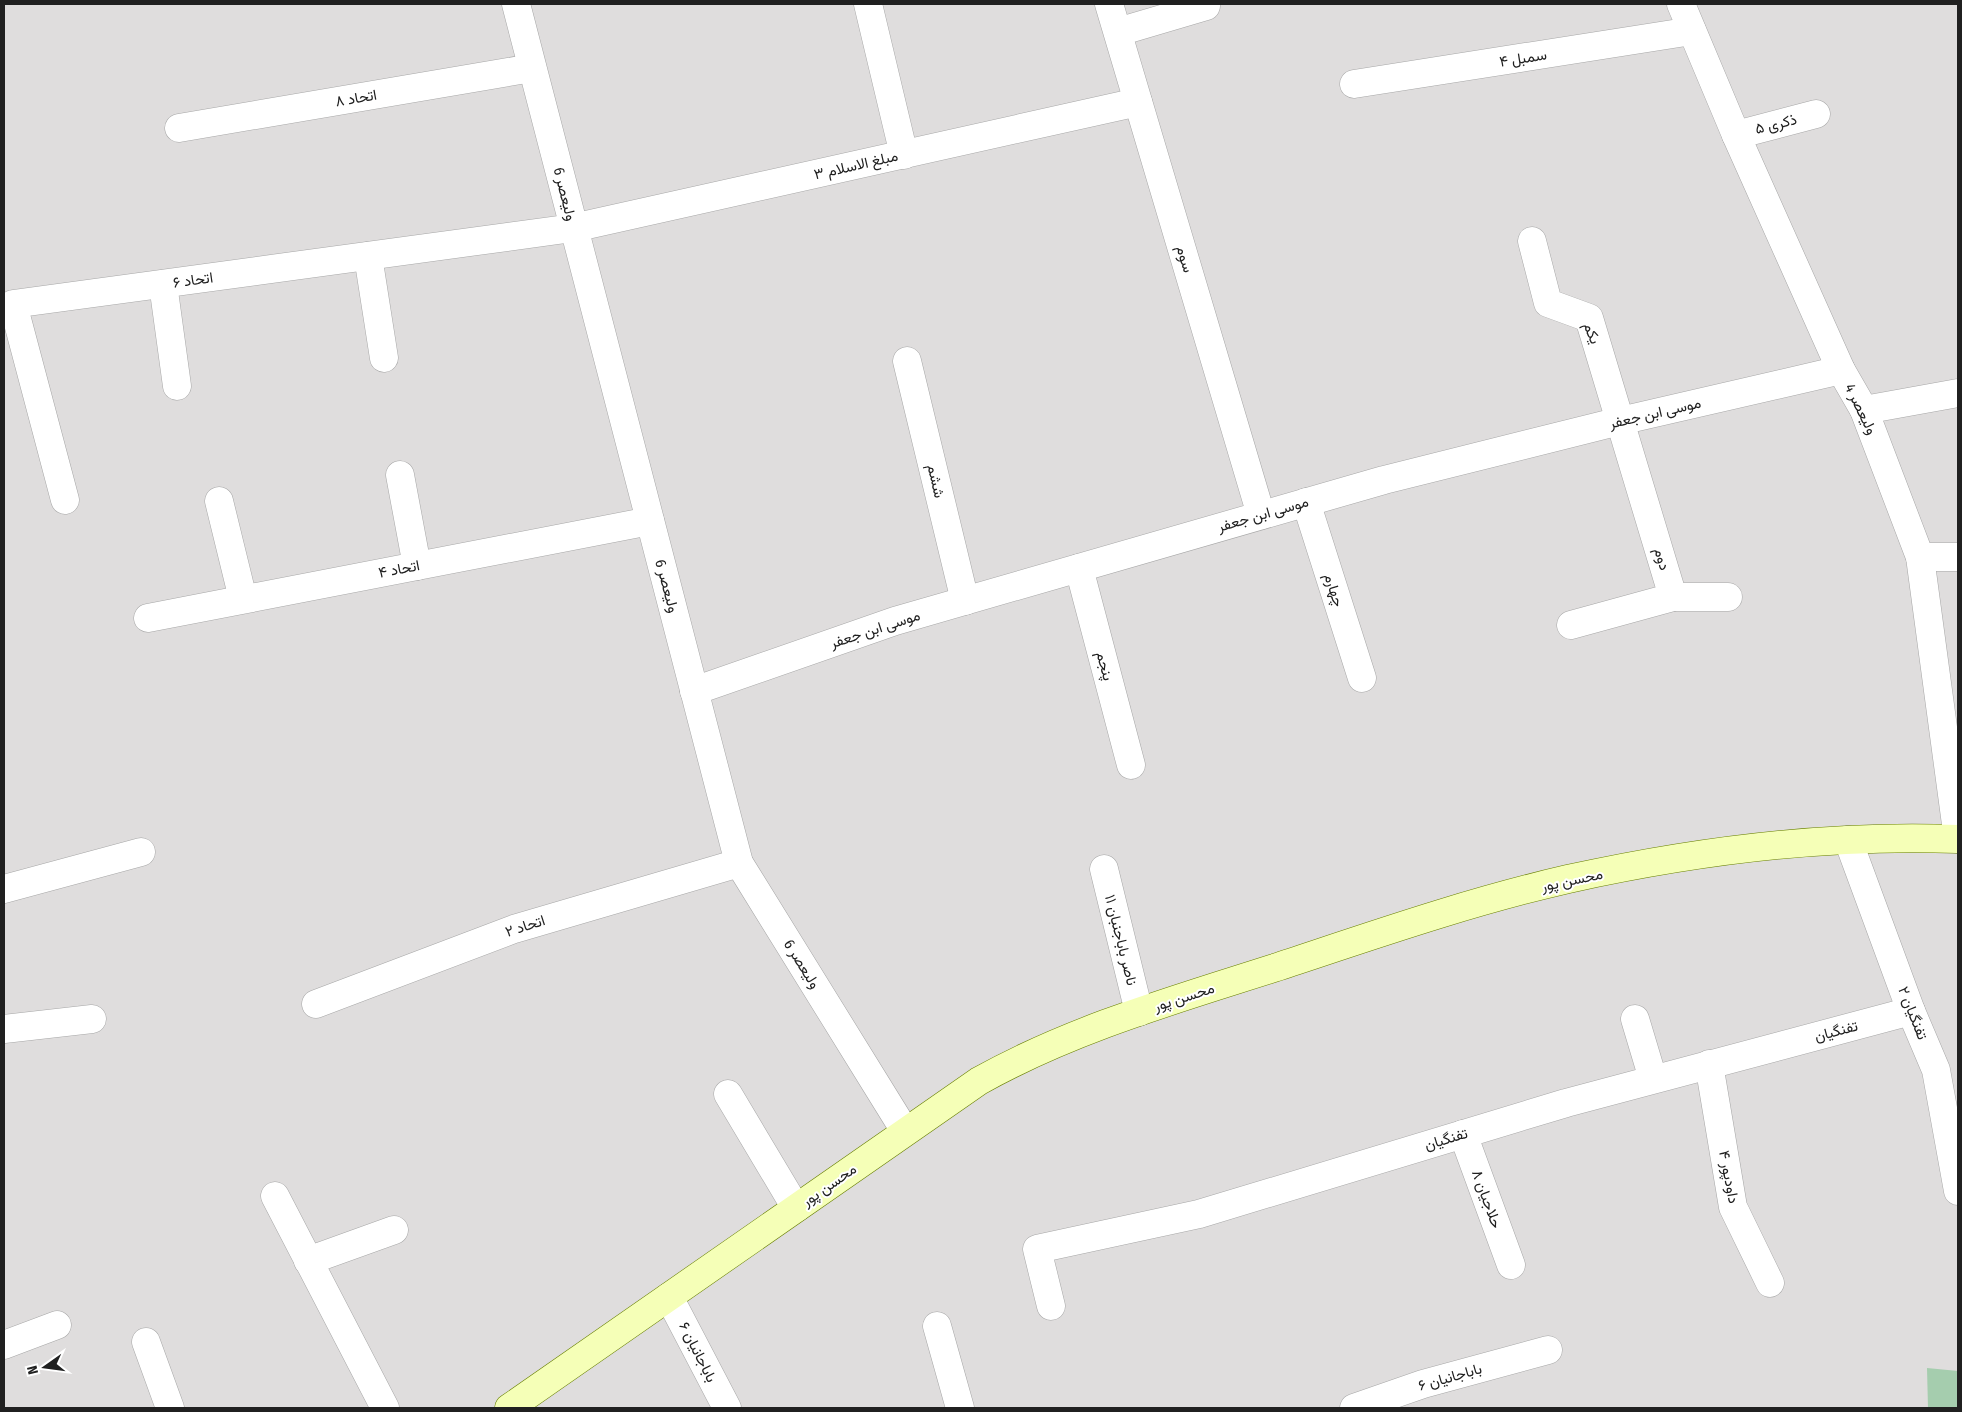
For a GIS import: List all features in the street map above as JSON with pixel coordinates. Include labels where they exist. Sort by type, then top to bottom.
[{"type":"main road","name":"محسن پور","points":[[509,1408],[979,1081],[1039,1049],[1089,1029],[1420,921],[1495,898],[1568,879],[1683,858],[1801,843],[1848,840],[1958,839]]},
{"type":"street","name":"ولیعصر 6","points":[[516,4],[739,863],[905,1131]]},
{"type":"street","points":[[868,4],[904,154]]},
{"type":"street","name":"سوم","points":[[1109,4],[1261,515]]},
{"type":"street","points":[[1118,32],[1206,6]]},
{"type":"street","name":"سمبل ۴","points":[[1354,84],[1688,12]]},
{"type":"street","name":"ولیعصر 4","points":[[1688,12],[1736,134],[1841,370],[1864,410],[1920,557],[1958,839]]},
{"type":"street","name":"اتحاد ۸","points":[[179,128],[532,68]]},
{"type":"street","name":"مبلغ الاسلام ۳","points":[[573,228],[1138,102]]},
{"type":"street","name":"ذکری ۵","points":[[1736,134],[1816,114]]},
{"type":"street","name":"اتحاد ۶","points":[[65,500],[9,304],[573,228]]},
{"type":"street","name":"یکم","points":[[1532,240],[1548,303],[1589,318],[1620,421]]},
{"type":"street","points":[[368,256],[384,358]]},
{"type":"street","points":[[163,284],[177,386]]},
{"type":"street","name":"ششم","points":[[907,361],[964,601]]},
{"type":"street","name":"موسی ابن جعفر","points":[[694,691],[895,621],[1384,480],[1620,421],[1841,370]]},
{"type":"street","points":[[1864,410],[1958,393]]},
{"type":"street","name":"دوم","points":[[1620,421],[1673,597]]},
{"type":"street","points":[[400,475],[417,566]]},
{"type":"street","points":[[219,501],[243,599]]},
{"type":"street","name":"چهارم","points":[[1306,502],[1362,678]]},
{"type":"street","name":"اتحاد ۴","points":[[148,618],[650,521]]},
{"type":"street","points":[[1920,557],[1958,557]]},
{"type":"street","name":"پنجم","points":[[1079,568],[1131,765]]},
{"type":"street","points":[[1572,625],[1673,597],[1728,597]]},
{"type":"street","name":"تفنگیان ۲","points":[[1848,840],[1911,1011],[1936,1070],[1958,1191]]},
{"type":"street","points":[[4,889],[141,852]]},
{"type":"street","name":"اتحاد ۲","points":[[316,1004],[514,929],[739,863]]},
{"type":"street","name":"ناصر باباجنبان ۱۱","points":[[1104,868],[1138,1012]]},
{"type":"street","name":"تفنگیان","points":[[1051,1306],[1037,1249],[1199,1214],[1566,1103],[1911,1011]]},
{"type":"street","points":[[4,1028],[92,1019]]},
{"type":"street","points":[[1635,1019],[1653,1080]]},
{"type":"street","name":"داودپور ۴","points":[[1709,1064],[1733,1206],[1770,1284]]},
{"type":"street","points":[[728,1094],[796,1208]]},
{"type":"street","name":"حلاجیان ۸","points":[[1463,1134],[1511,1264]]},
{"type":"street","points":[[275,1196],[385,1408]]},
{"type":"street","points":[[308,1261],[394,1230]]},
{"type":"street","name":"باباجانیان ۶","points":[[669,1296],[727,1408]]},
{"type":"street","points":[[4,1346],[57,1324]]},
{"type":"street","points":[[937,1326],[960,1408]]},
{"type":"street","points":[[146,1342],[170,1408]]},
{"type":"street","name":"باباجانیان ۶","points":[[1354,1408],[1423,1384],[1548,1350]]},
{"type":"shaded area","points":[[4,4],[1958,4],[1958,1408],[4,1408]]},
{"type":"green space","points":[[1927,1368],[1958,1371],[1958,1408],[1928,1408]]}]
